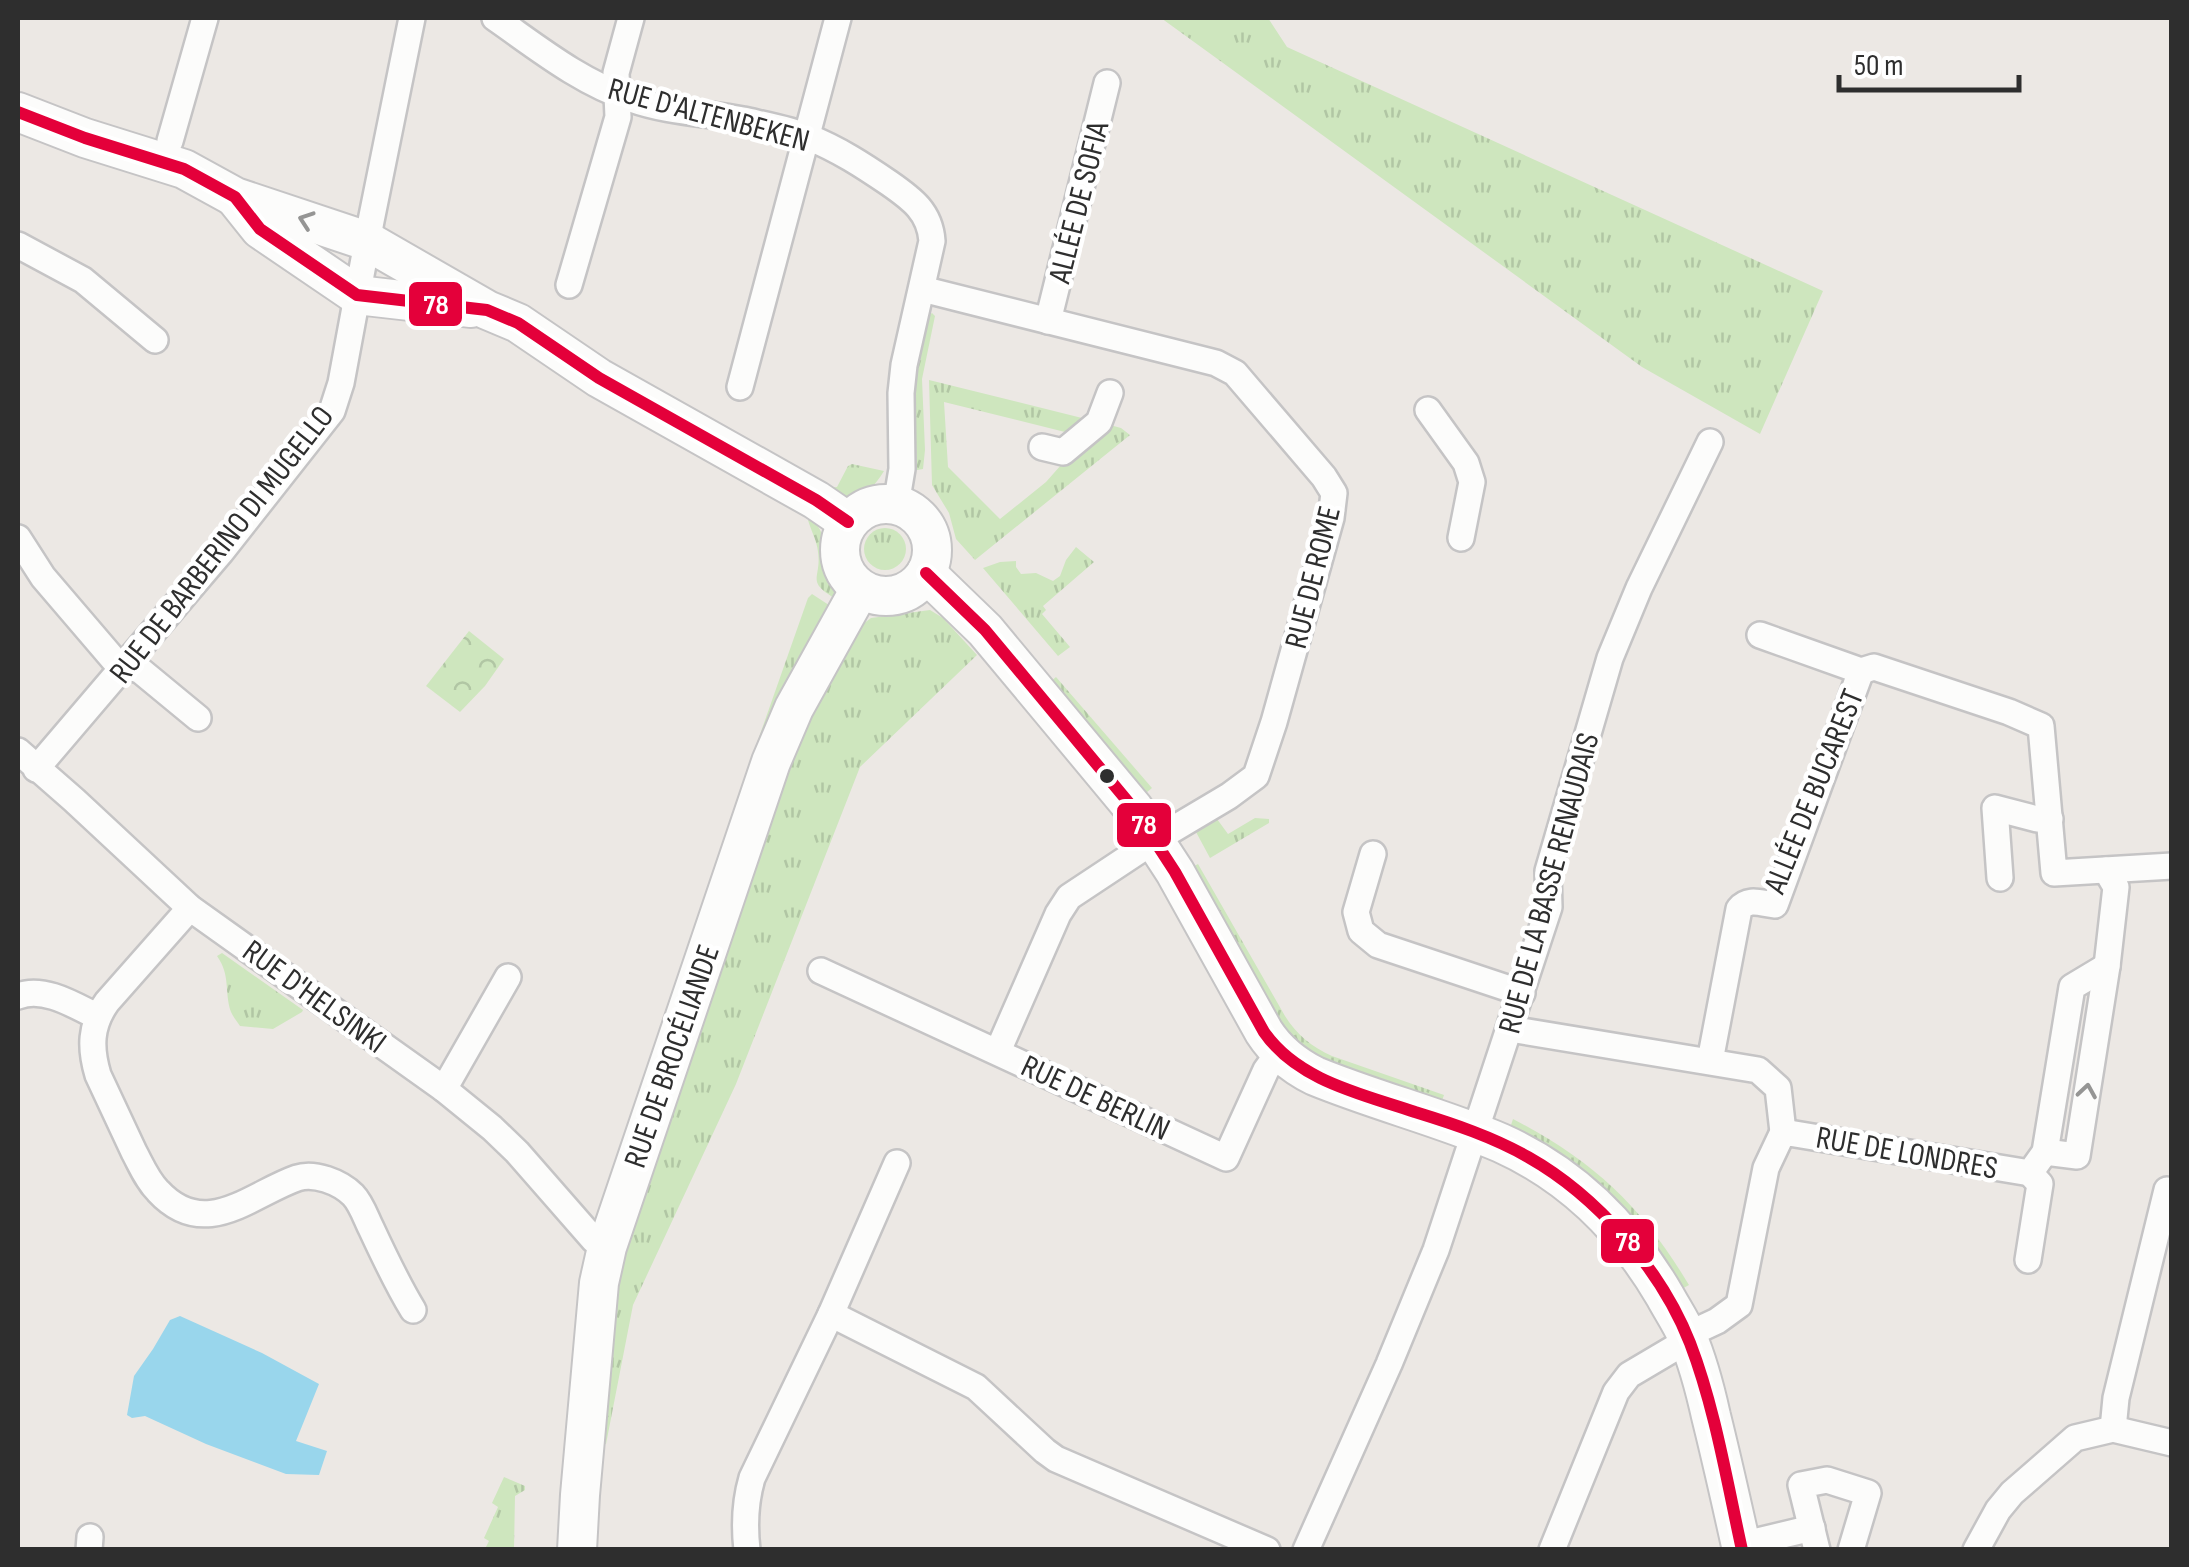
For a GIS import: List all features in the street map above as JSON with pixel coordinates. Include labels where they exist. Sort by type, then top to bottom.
[{"type":"street","points":[[170,140],[206,18]]},
{"type":"street","name":"RUE DE BARBERINO DI MUGELLO","points":[[27,760],[126,665],[332,411],[341,382],[412,18]]},
{"type":"street","name":"RUE D'ALTENBEKEN","points":[[495,18],[577,76],[618,94],[644,103],[808,136],[866,167],[910,198],[928,218],[932,241],[902,379],[902,469],[896,505]]},
{"type":"street","points":[[569,285],[618,117],[616,73],[631,18]]},
{"type":"street","points":[[740,387],[838,18]]},
{"type":"street","name":"ALLÉE DE SOFIA","points":[[1048,321],[1107,83]]},
{"type":"street","points":[[18,112],[184,169],[235,197],[367,241],[487,310],[518,323],[599,378],[816,500],[848,522]]},
{"type":"street","points":[[235,197],[260,228],[358,295],[487,310]]},
{"type":"street","points":[[18,245],[83,280],[155,340]]},
{"type":"street","name":"RUE DE ROME","points":[[922,289],[1216,363],[1235,373],[1334,493],[1285,685],[1256,776],[1155,840]]},
{"type":"street","points":[[1042,446],[1062,452],[1099,422],[1110,394]]},
{"type":"street","points":[[1428,410],[1466,463],[1472,482],[1461,538]]},
{"type":"street","name":"RUE DE LA BASSE RENAUDAIS","points":[[1306,1550],[1436,1250],[1549,907],[1548,871],[1610,658],[1710,442]]},
{"type":"street","points":[[878,504],[896,505],[908,509],[926,527],[932,556],[916,585],[904,593],[874,595],[860,589],[847,576],[840,558],[840,540],[848,522],[861,510],[878,504]]},
{"type":"street","points":[[18,538],[44,577],[114,660],[142,671],[198,718]]},
{"type":"street","points":[[926,573],[985,630],[1134,808],[1279,1052],[1314,1076],[1500,1143],[1550,1170],[1597,1207],[1634,1249],[1687,1334],[1701,1373],[1742,1548],[1814,1539],[1801,1485],[1827,1480],[1868,1494],[1851,1550]]},
{"type":"street","name":"RUE DE BROCÉLIANDE","points":[[578,1550],[598,1298],[607,1247],[771,762],[794,708],[860,589]]},
{"type":"street","points":[[1760,635],[1860,672],[1874,667],[2041,726],[2054,873],[2172,866]]},
{"type":"street","name":"ALLÉE DE BUCAREST","points":[[1710,1060],[1739,908],[1754,901],[1775,905],[1860,672]]},
{"type":"street","name":"RUE D'HELSINKI","points":[[27,760],[190,908],[444,1089],[508,1142],[594,1240],[607,1247]]},
{"type":"street","points":[[2000,878],[1995,808],[2037,819],[2050,818]]},
{"type":"street","name":"RUE DE BERLIN","points":[[1155,840],[1069,897],[998,1051],[1226,1158],[1266,1070],[1279,1052]]},
{"type":"street","points":[[1373,854],[1356,912],[1361,931],[1378,945],[1522,993]]},
{"type":"street","name":"RUE DE LONDRES","points":[[2030,1174],[2045,1152],[2077,1156],[2116,887],[2106,870]]},
{"type":"street","points":[[190,908],[118,988],[98,1017],[91,1045],[98,1076],[145,1174],[161,1195],[180,1207],[208,1214],[254,1200],[299,1177],[316,1176],[340,1185],[355,1196],[413,1310]]},
{"type":"street","points":[[821,972],[998,1051]]},
{"type":"street","points":[[444,1089],[508,977]]},
{"type":"street","points":[[18,996],[29,992],[57,998],[98,1017]]},
{"type":"street","points":[[1510,1028],[1758,1070],[1778,1088],[1783,1132]]},
{"type":"street","name":"RUE DE LONDRES","points":[[1552,1550],[1616,1392],[1629,1375],[1678,1346],[1687,1334],[1738,1305],[1766,1168],[1783,1132],[2030,1174],[2040,1184],[2028,1260]]},
{"type":"street","points":[[748,1550],[744,1521],[752,1478],[831,1314],[897,1163]]},
{"type":"street","points":[[2113,1429],[2116,1398],[2167,1190]]},
{"type":"street","points":[[831,1314],[976,1387],[1056,1458],[1267,1550]]},
{"type":"street","points":[[1976,1550],[2012,1493],[2075,1438],[2113,1429],[2172,1443]]},
{"type":"green space","points":[[1161,18],[1268,18],[1287,47],[1823,291],[1760,434],[1642,367]]},
{"type":"green space","points":[[932,313],[935,316],[922,379],[925,450],[923,469],[917,470],[915,363],[927,317]]},
{"type":"green space","points":[[929,380],[1086,419],[1073,434],[944,402],[948,467],[1000,519],[1046,482],[1099,422],[1130,435],[975,560],[956,539],[949,513],[932,485]]},
{"type":"green space","points":[[852,464],[884,471],[860,496],[846,497],[828,488],[837,487]]},
{"type":"green space","points":[[810,517],[823,537],[838,600],[818,584],[818,552]]},
{"type":"green space","points":[[885,528],[900,534],[906,549],[900,564],[885,570],[870,564],[864,549],[870,534]]},
{"type":"green space","points":[[1076,547],[1094,562],[1043,606],[1046,610],[1042,614],[1070,647],[1058,656],[983,568],[1016,561],[1021,574],[1036,573],[1053,581]]},
{"type":"green space","points":[[812,594],[835,609],[764,743],[757,743],[808,598]]},
{"type":"green space","points":[[930,610],[943,618],[977,655],[860,767],[736,1084],[633,1305],[606,1444],[598,1444],[620,1249],[787,768],[810,715],[863,624],[871,618]]},
{"type":"green space","points":[[469,631],[504,659],[460,712],[426,686]]},
{"type":"green space","points":[[1056,677],[1152,788],[1140,798],[1049,683]]},
{"type":"green space","points":[[1255,818],[1269,819],[1269,823],[1210,858],[1196,832],[1217,819],[1228,834]]},
{"type":"green space","points":[[1198,864],[1299,1034],[1332,1056],[1444,1095],[1439,1109],[1298,1053],[1185,871]]},
{"type":"green space","points":[[222,953],[302,1012],[273,1029],[240,1026],[231,1012],[224,970],[217,956]]},
{"type":"green space","points":[[1513,1119],[1568,1152],[1614,1188],[1653,1232],[1689,1285],[1676,1292],[1508,1134]]},
{"type":"green space","points":[[504,1477],[525,1486],[515,1496],[514,1549],[485,1549],[489,1541],[484,1538],[498,1507],[492,1503]]},
{"type":"water","points":[[180,1316],[319,1384],[296,1441],[327,1451],[319,1475],[286,1474],[145,1416],[127,1415],[134,1376],[170,1320]]},
{"type":"transit line","name":"78","points":[[18,112],[184,169],[235,197],[260,229],[357,295],[487,310],[518,323],[599,378],[816,500],[848,522]]},
{"type":"transit line","name":"78","points":[[926,573],[985,630],[1134,809],[1175,872],[1264,1032],[1278,1049],[1294,1063],[1332,1084],[1473,1132],[1528,1157],[1578,1192],[1624,1237],[1662,1288],[1690,1343],[1713,1419],[1742,1550]]}]
